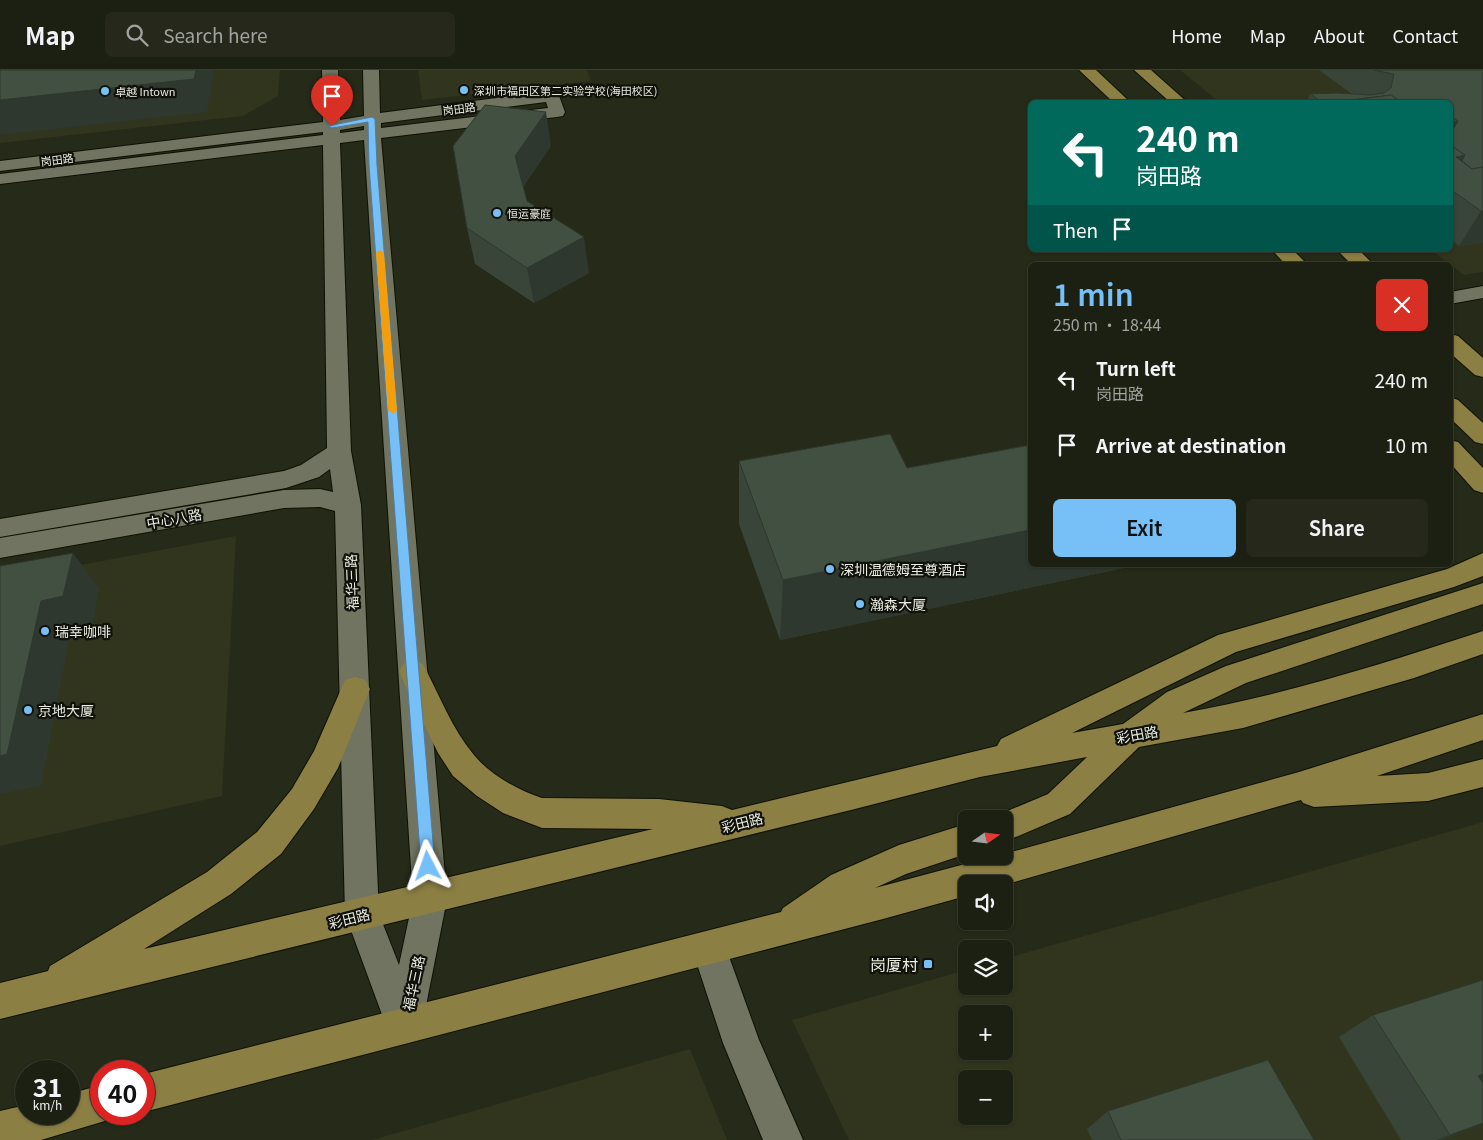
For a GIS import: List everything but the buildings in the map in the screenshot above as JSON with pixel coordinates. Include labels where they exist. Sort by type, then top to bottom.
[{"type":"main road","points":[[1087,70],[1120,100]]},
{"type":"main road","points":[[1142,70],[1177,100]]},
{"type":"main road","points":[[1284,252],[1295,262]]},
{"type":"main road","points":[[1349,252],[1361,262]]},
{"type":"main road","points":[[1453,343],[1483,370]]},
{"type":"main road","points":[[1453,408],[1483,436]]},
{"type":"main road","points":[[1453,451],[1483,484]]},
{"type":"main road","points":[[980,763],[1228,644],[1454,576],[1480,566],[1483,562]]},
{"type":"main road","points":[[1013,823],[1059,804],[1131,735],[1177,701],[1236,674],[1483,593]]},
{"type":"main road","name":"彩田路","points":[[0,1001],[430,899],[980,763],[1243,716],[1414,666],[1483,642]]},
{"type":"main road","points":[[414,672],[449,744],[464,766],[488,786],[514,803],[542,813],[659,814],[739,823]]},
{"type":"main road","points":[[45,990],[219,883],[269,843],[303,799],[327,758],[355,689]]},
{"type":"main road","points":[[155,1090],[779,931],[1272,796],[1483,727]]},
{"type":"main road","points":[[1272,796],[1428,787],[1483,773]]},
{"type":"main road","points":[[779,931],[842,886],[899,861],[958,842]]},
{"type":"main road","points":[[0,1131],[22,1125]]},
{"type":"street","name":"福华三路","points":[[330,70],[340,451],[348,505],[362,914],[404,1026]]},
{"type":"street","name":"福华三路","points":[[371,70],[372,127],[430,899],[404,1026]]},
{"type":"street","name":"岗田路","points":[[0,179],[372,127],[558,112],[552,96],[372,127]]},
{"type":"street","name":"岗田路","points":[[0,166],[332,132]]},
{"type":"street","points":[[1453,297],[1483,292]]},
{"type":"street","name":"中心八路","points":[[0,528],[286,479],[310,471],[340,451]]},
{"type":"street","name":"中心八路","points":[[0,548],[284,499],[320,498],[348,505]]},
{"type":"street","points":[[710,949],[742,1043],[783,1140]]},
{"type":"shaded area","name":"卓越 Intown","points":[[0,70],[280,70],[278,96],[243,116],[0,143]]},
{"type":"shaded area","name":"深圳市福田区第二实验学校(海田校区)","points":[[418,70],[587,70],[591,81],[422,100]]},
{"type":"shaded area","points":[[1180,70],[1483,70],[1483,272],[1464,275],[1453,267],[1453,262],[1447,262],[1434,252],[1453,252],[1453,100],[1217,100]]},
{"type":"shaded area","name":"京地大厦","points":[[236,536],[222,796],[0,846],[0,580]]},
{"type":"shaded area","points":[[1483,822],[1483,1140],[849,1140],[792,1020],[958,972],[958,995],[1013,995],[1013,956]]},
{"type":"shaded area","points":[[690,1049],[727,1140],[372,1140]]},
{"type":"slow traffic","points":[[380,253],[393,410]]},
{"type":"place","name":"深圳市福田区第二实验学校(海田校区)","points":[[464,90]]},
{"type":"place","name":"卓越 Intown","points":[[105,91]]},
{"type":"place","name":"恒运豪庭","points":[[497,213]]},
{"type":"place","name":"深圳温德姆至尊酒店","points":[[830,569]]},
{"type":"place","name":"瀚森大厦","points":[[860,604]]},
{"type":"place","name":"瑞幸咖啡","points":[[45,631]]},
{"type":"place","name":"京地大厦","points":[[28,710]]},
{"type":"place","name":"岗厦村","points":[[928,964]]},
{"type":"route","points":[[332,126],[372,119],[373,165],[428,866]]}]
